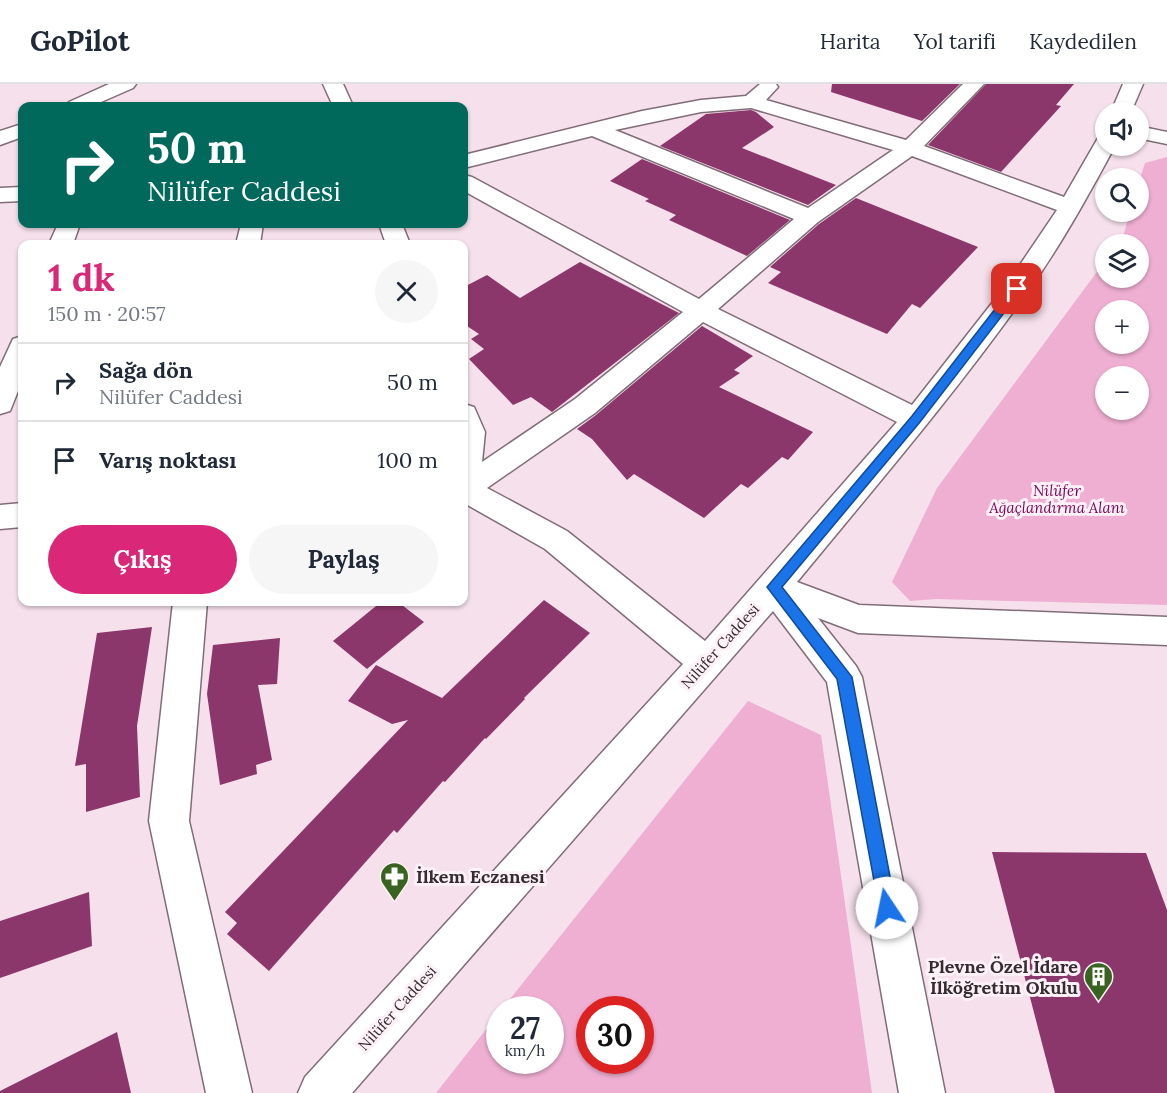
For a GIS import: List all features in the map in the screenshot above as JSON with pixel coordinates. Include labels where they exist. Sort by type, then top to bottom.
[{"type":"street","points":[[85,102],[126,84]]},
{"type":"street","points":[[333,84],[342,102]]},
{"type":"street","points":[[752,102],[772,84]]},
{"type":"street","points":[[468,486],[585,406],[701,311],[810,217],[910,148],[974,84]]},
{"type":"street","points":[[1125,102],[1133,84]]},
{"type":"street","points":[[468,160],[701,106],[752,102],[910,148],[1070,207]]},
{"type":"street","points":[[594,129],[810,217]]},
{"type":"street","points":[[0,139],[18,132]]},
{"type":"street","points":[[1149,134],[1167,138]]},
{"type":"street","name":"Nilüfer Caddesi","points":[[321,1093],[774,587],[916,419],[1017,289],[1070,207],[1099,156]]},
{"type":"street","points":[[468,184],[701,311],[916,419]]},
{"type":"street","points":[[0,195],[18,194]]},
{"type":"street","points":[[0,404],[18,356]]},
{"type":"street","points":[[468,424],[471,432],[468,456]]},
{"type":"street","points":[[468,491],[556,540],[706,662]]},
{"type":"street","points":[[0,517],[18,515]]},
{"type":"street","points":[[774,587],[858,619],[1167,631]]},
{"type":"street","points":[[774,587],[844,677],[922,1093]]},
{"type":"street","points":[[190,606],[169,821],[229,1093]]},
{"type":"green space","name":"Nilüfer Ağaçlandırma Alanı","points":[[1167,157],[1167,605],[936,599],[910,601],[892,582],[937,488],[1095,275],[1095,288],[1149,288],[1149,234],[1124,234],[1127,222],[1149,222],[1149,168],[1143,168],[1145,163]]},
{"type":"green space","points":[[748,701],[821,735],[872,1093],[436,1093],[486,1030],[486,1074],[564,1074],[564,996],[512,996]]},
{"type":"building","points":[[832,84],[960,84],[922,121],[831,92]]},
{"type":"building","points":[[986,84],[1074,84],[1056,105],[1061,106],[1001,172],[928,145]]},
{"type":"building","points":[[751,110],[774,127],[742,148],[836,185],[808,205],[660,146],[706,114]]},
{"type":"building","points":[[642,159],[790,220],[747,256],[669,220],[676,215],[645,201],[649,199],[610,181]]},
{"type":"building","points":[[856,198],[978,247],[920,308],[912,304],[887,334],[768,283],[781,272],[770,267],[819,224]]},
{"type":"building","points":[[580,262],[679,313],[552,412],[531,397],[513,405],[469,359],[484,349],[471,339],[479,334],[468,327],[468,285],[487,275],[520,298]]},
{"type":"building","points":[[702,326],[753,356],[734,370],[740,373],[719,387],[813,432],[788,460],[782,457],[748,488],[741,484],[704,518],[634,474],[627,480],[592,439],[577,429]]},
{"type":"building","points":[[544,600],[590,633],[485,738],[445,782],[443,781],[397,833],[394,830],[269,971],[227,934],[237,923],[225,912],[408,720],[392,724],[348,701],[376,665],[442,698]]},
{"type":"building","points":[[376,606],[403,606],[424,622],[367,669],[333,641]]},
{"type":"building","points":[[152,627],[137,726],[140,797],[86,812],[86,764],[75,766],[97,633]]},
{"type":"building","points":[[280,638],[277,684],[258,685],[272,760],[256,765],[257,774],[220,785],[207,694],[213,645]]},
{"type":"building","name":"Plevne Özel İdare İlköğretim Okulu","points":[[992,852],[1146,853],[1167,910],[1167,1093],[1055,1093]]},
{"type":"building","points":[[89,892],[92,946],[0,978],[0,921]]},
{"type":"building","points":[[117,1032],[131,1093],[0,1093],[0,1091]]},
{"type":"place","name":"İlkem Eczanesi","points":[[395,902]]},
{"type":"place","name":"Plevne Özel İdare İlköğretim Okulu","points":[[1099,1002]]},
{"type":"route","points":[[887,908],[844,677],[774,587],[916,419],[1017,289]]}]
